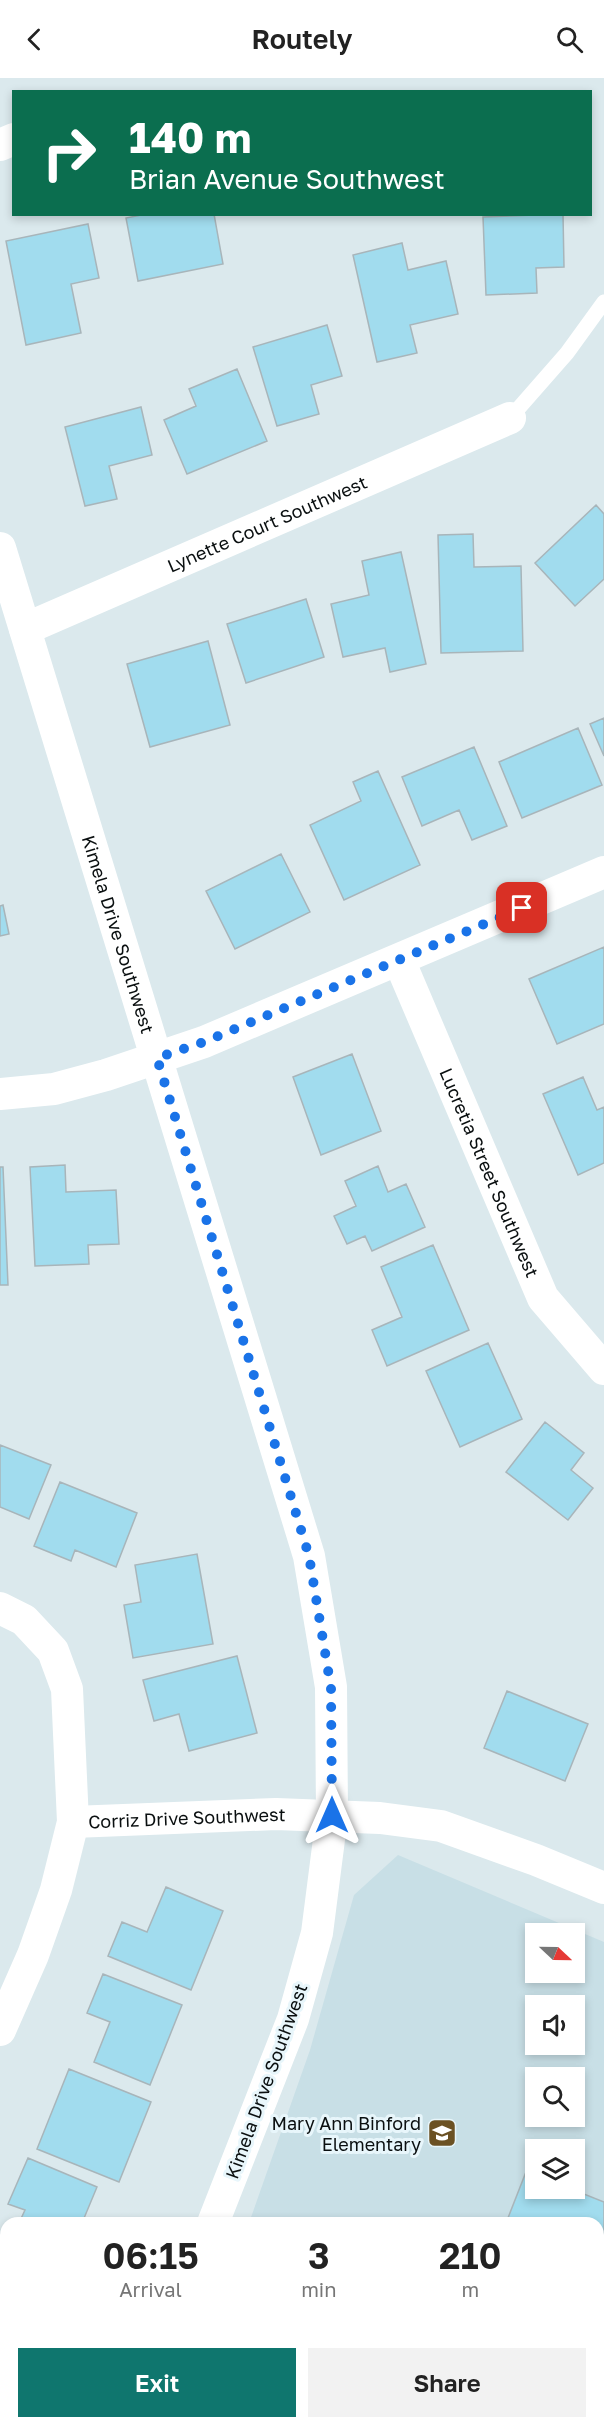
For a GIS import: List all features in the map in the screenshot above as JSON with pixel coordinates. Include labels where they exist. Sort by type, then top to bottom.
[{"type":"street","name":"Lynette Court Southwest","points":[[25,629],[510,418]]},
{"type":"street","name":"Kimela Drive Southwest","points":[[0,548],[309,1556],[331,1688],[332,1815],[317,1933],[293,2019],[215,2217]]},
{"type":"street","points":[[0,1094],[54,1089],[106,1075],[204,1042],[604,873]]},
{"type":"street","name":"Lucretia Street Southwest","points":[[399,960],[543,1298],[604,1369]]},
{"type":"street","name":"Corriz Drive Southwest","points":[[0,1608],[24,1620],[53,1651],[67,1689],[73,1822],[276,1814],[380,1818],[441,1826],[536,1860],[604,1888]]},
{"type":"street","points":[[0,2031],[33,1955],[56,1890],[73,1822]]},
{"type":"lane","points":[[510,418],[567,353],[604,302]]},
{"type":"shaded area","name":"Mary Ann Binford Elementary","points":[[398,1855],[559,1923],[525,1923],[525,1983],[585,1983],[585,1934],[604,1942],[604,2217],[251,2217],[310,2050],[354,1895]]},
{"type":"building","points":[[214,216],[223,264],[138,281],[126,218]]},
{"type":"building","points":[[563,216],[564,267],[536,268],[537,293],[486,295],[483,217]]},
{"type":"building","points":[[88,224],[99,278],[71,284],[81,333],[26,345],[6,241]]},
{"type":"building","points":[[402,243],[408,270],[446,261],[458,314],[410,325],[417,353],[377,362],[353,255]]},
{"type":"building","points":[[327,325],[342,376],[311,385],[319,414],[277,426],[253,347]]},
{"type":"building","points":[[237,369],[267,441],[187,474],[164,420],[196,406],[189,389]]},
{"type":"building","points":[[141,407],[152,455],[109,466],[117,499],[85,506],[65,427]]},
{"type":"building","points":[[596,505],[604,514],[604,579],[575,606],[535,563]]},
{"type":"building","points":[[473,534],[474,567],[521,566],[523,651],[441,653],[438,535]]},
{"type":"building","points":[[401,552],[426,664],[390,672],[385,648],[343,657],[331,604],[369,595],[362,561]]},
{"type":"building","points":[[306,599],[324,657],[246,683],[227,624]]},
{"type":"building","points":[[208,641],[230,725],[150,747],[127,664]]},
{"type":"building","points":[[604,718],[604,756],[590,724]]},
{"type":"building","points":[[578,728],[602,785],[522,818],[499,762]]},
{"type":"building","points":[[474,747],[507,826],[472,840],[459,810],[422,826],[402,777]]},
{"type":"building","points":[[378,771],[420,865],[344,900],[310,825],[361,801],[353,782]]},
{"type":"building","points":[[281,854],[310,912],[235,949],[206,891]]},
{"type":"building","points":[[3,905],[9,934],[0,936],[0,906]]},
{"type":"building","points":[[604,947],[604,1024],[557,1044],[529,979]]},
{"type":"building","points":[[352,1054],[381,1131],[321,1155],[293,1077]]},
{"type":"building","points":[[583,1077],[597,1110],[604,1107],[604,1163],[578,1175],[543,1094]]},
{"type":"building","points":[[65,1165],[66,1192],[116,1190],[119,1244],[88,1245],[89,1264],[35,1266],[30,1167]]},
{"type":"building","points":[[378,1166],[388,1192],[406,1184],[425,1227],[372,1251],[365,1236],[347,1244],[334,1216],[356,1206],[345,1181]]},
{"type":"building","points":[[0,1167],[3,1167],[8,1285],[0,1285]]},
{"type":"building","points":[[433,1245],[469,1330],[387,1366],[372,1330],[402,1317],[381,1267]]},
{"type":"building","points":[[488,1343],[522,1419],[460,1447],[426,1371]]},
{"type":"building","points":[[545,1422],[584,1453],[571,1470],[593,1488],[568,1520],[506,1472]]},
{"type":"building","points":[[0,1445],[51,1465],[29,1519],[0,1507]]},
{"type":"building","points":[[60,1482],[137,1513],[116,1567],[75,1550],[71,1561],[34,1546]]},
{"type":"building","points":[[197,1554],[213,1644],[133,1658],[124,1605],[141,1602],[135,1565]]},
{"type":"building","points":[[237,1656],[257,1733],[189,1751],[179,1714],[154,1721],[143,1680]]},
{"type":"building","points":[[507,1691],[588,1724],[565,1781],[484,1748]]},
{"type":"building","points":[[166,1887],[223,1911],[191,1990],[108,1956],[122,1922],[147,1932]]},
{"type":"building","points":[[103,1974],[182,2005],[150,2085],[94,2062],[110,2022],[87,2013]]},
{"type":"building","points":[[69,2069],[151,2102],[119,2182],[37,2149]]},
{"type":"building","points":[[28,2158],[97,2187],[84,2217],[22,2217],[25,2210],[8,2204]]},
{"type":"building","points":[[525,2175],[525,2199],[585,2199],[585,2194],[604,2202],[604,2217],[508,2217]]},
{"type":"place","name":"Mary Ann Binford Elementary","points":[[442,2133]]},
{"type":"route","points":[[332,1815],[331,1688],[309,1556],[157,1058],[204,1042],[522,908]]}]
